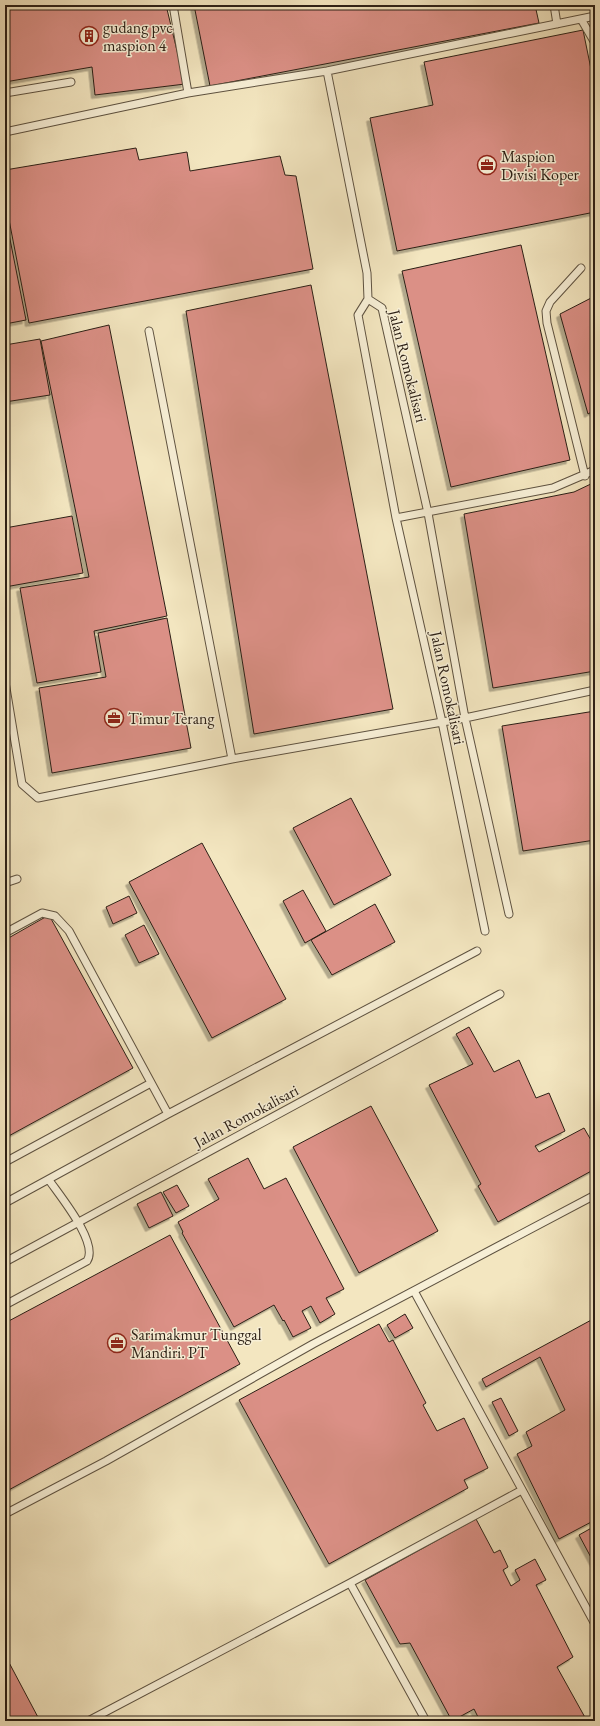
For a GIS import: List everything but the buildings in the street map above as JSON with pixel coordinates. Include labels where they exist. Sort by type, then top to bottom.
[{"type":"lane","points":[[173,5],[188,93]]},
{"type":"lane","points":[[554,5],[557,24]]},
{"type":"lane","points":[[5,132],[188,93],[327,71],[594,17]]},
{"type":"lane","points":[[581,19],[595,43]]},
{"type":"lane","points":[[327,71],[367,273],[368,299]]},
{"type":"lane","points":[[5,93],[71,82]]},
{"type":"lane","points":[[580,268],[550,302],[546,311],[547,323],[585,476]]},
{"type":"lane","name":"Jalan Romokalisari","points":[[485,931],[442,722],[396,518],[358,315],[368,299],[382,308],[428,513],[465,718],[509,914]]},
{"type":"lane","points":[[149,331],[232,759]]},
{"type":"lane","points":[[396,518],[553,488],[585,476],[595,470]]},
{"type":"lane","points":[[5,682],[22,784],[38,798],[232,759],[465,718],[595,690]]},
{"type":"lane","points":[[5,883],[17,879]]},
{"type":"lane","points":[[5,933],[42,913],[55,916],[69,931],[168,1114]]},
{"type":"lane","points":[[5,1203],[168,1114],[477,951]]},
{"type":"lane","name":"Jalan Romokalisari","points":[[5,1262],[500,994]]},
{"type":"lane","points":[[5,1160],[7,1161],[151,1083]]},
{"type":"lane","points":[[5,1305],[88,1260],[91,1253],[88,1242],[78,1223],[49,1180]]},
{"type":"lane","points":[[5,1514],[106,1461],[313,1344],[595,1195]]},
{"type":"lane","points":[[414,1291],[595,1624]]},
{"type":"lane","points":[[88,1721],[350,1583],[522,1490]]},
{"type":"lane","points":[[350,1583],[426,1721]]},
{"type":"place","name":"gudang pvc maspion 4","points":[[89,36]]},
{"type":"place","name":"Maspion Divisi Koper","points":[[487,165]]},
{"type":"place","name":"Timur Terang","points":[[114,718]]},
{"type":"place","name":"Sarimakmur Tunggal Mandiri. PT","points":[[117,1343]]}]
